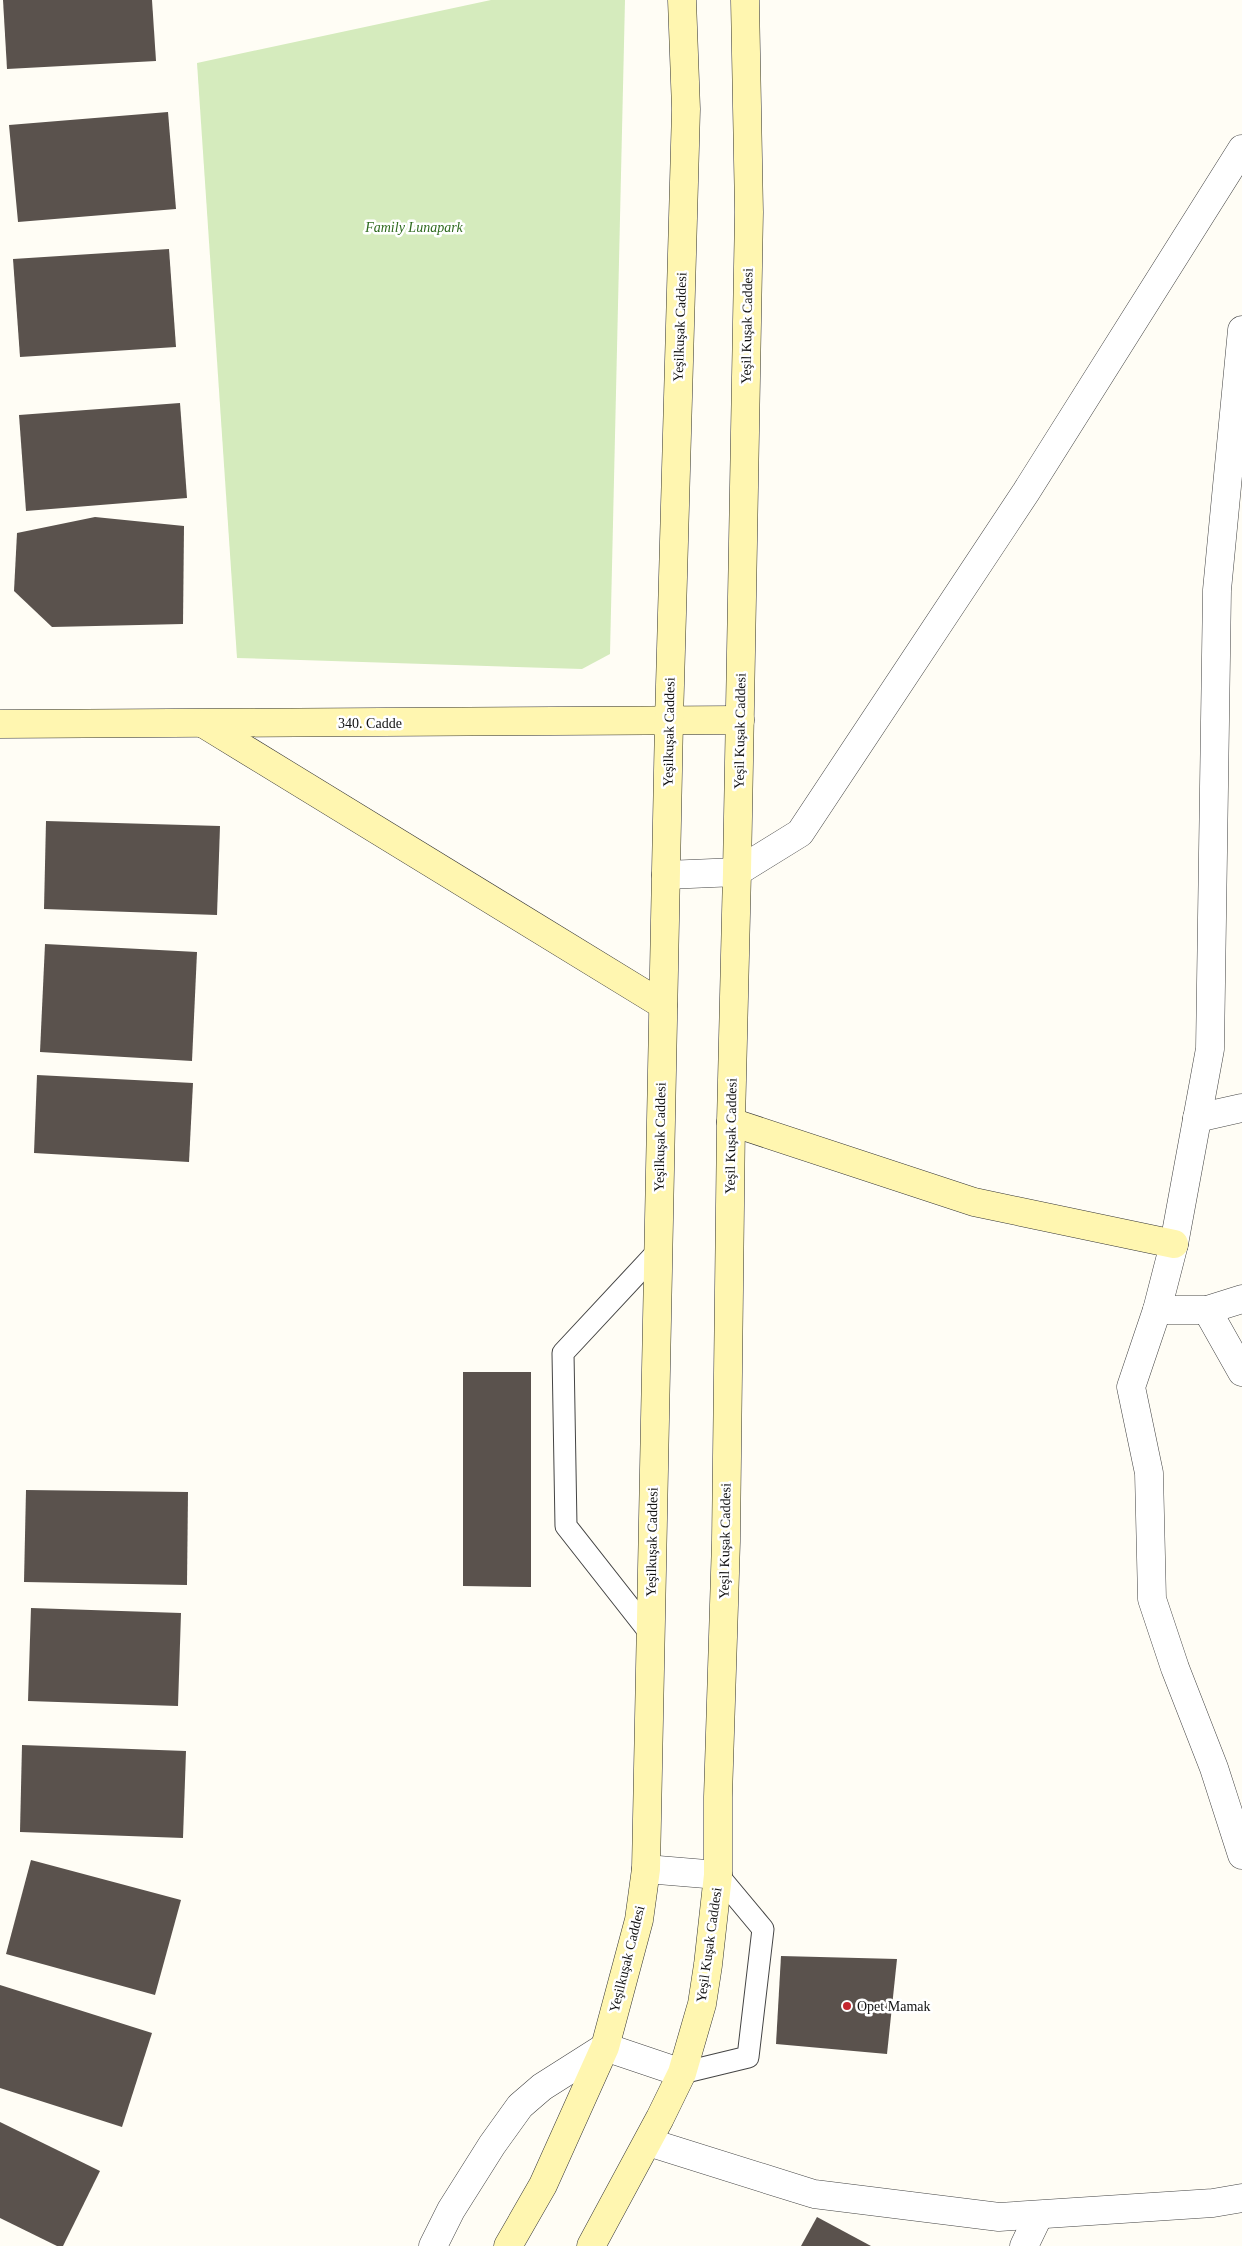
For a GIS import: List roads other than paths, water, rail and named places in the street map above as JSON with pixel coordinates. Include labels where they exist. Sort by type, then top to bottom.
[{"type":"main road","name":"Yeşilkuşak Caddesi","points":[[508,2246],[543,2185],[605,2047],[639,1920],[646,1869],[669,721],[685,164],[686,100],[682,0]]},
{"type":"main road","name":"Yeşil Kuşak Caddesi","points":[[591,2246],[648,2142],[682,2073],[702,2004],[718,1876],[718,1797],[726,1541],[731,1122],[738,872],[749,212],[744,0]]},
{"type":"main road","name":"340. Cadde","points":[[0,724],[740,720]]},
{"type":"main road","points":[[204,724],[663,1005]]},
{"type":"main road","points":[[731,1122],[974,1202],[1174,1244]]},
{"type":"street","points":[[666,876],[738,872],[800,833],[1026,492],[1242,149]]},
{"type":"street","points":[[1242,330],[1217,590],[1210,1049],[1174,1244],[1157,1310],[1131,1387],[1149,1473],[1152,1599],[1175,1668],[1214,1768],[1242,1856]]},
{"type":"street","points":[[1198,1118],[1242,1108]]},
{"type":"street","points":[[1157,1310],[1207,1310],[1242,1299]]},
{"type":"street","points":[[1207,1310],[1242,1372]]},
{"type":"street","points":[[646,1869],[718,1876]]},
{"type":"street","points":[[432,2246],[451,2210],[492,2145],[520,2106],[542,2087],[605,2047],[682,2073]]},
{"type":"street","points":[[648,2142],[814,2194],[999,2218],[1213,2203],[1242,2198]]},
{"type":"street","points":[[1024,2246],[1039,2214]]},
{"type":"lane","points":[[650,1633],[566,1526],[563,1353],[658,1251]]},
{"type":"lane","points":[[682,2073],[748,2057],[763,1929],[718,1876]]},
{"type":"place","name":"Opet Mamak","points":[[847,2006]]},
{"type":"park label","name":"Family Lunapark","points":[[414,227]]}]
